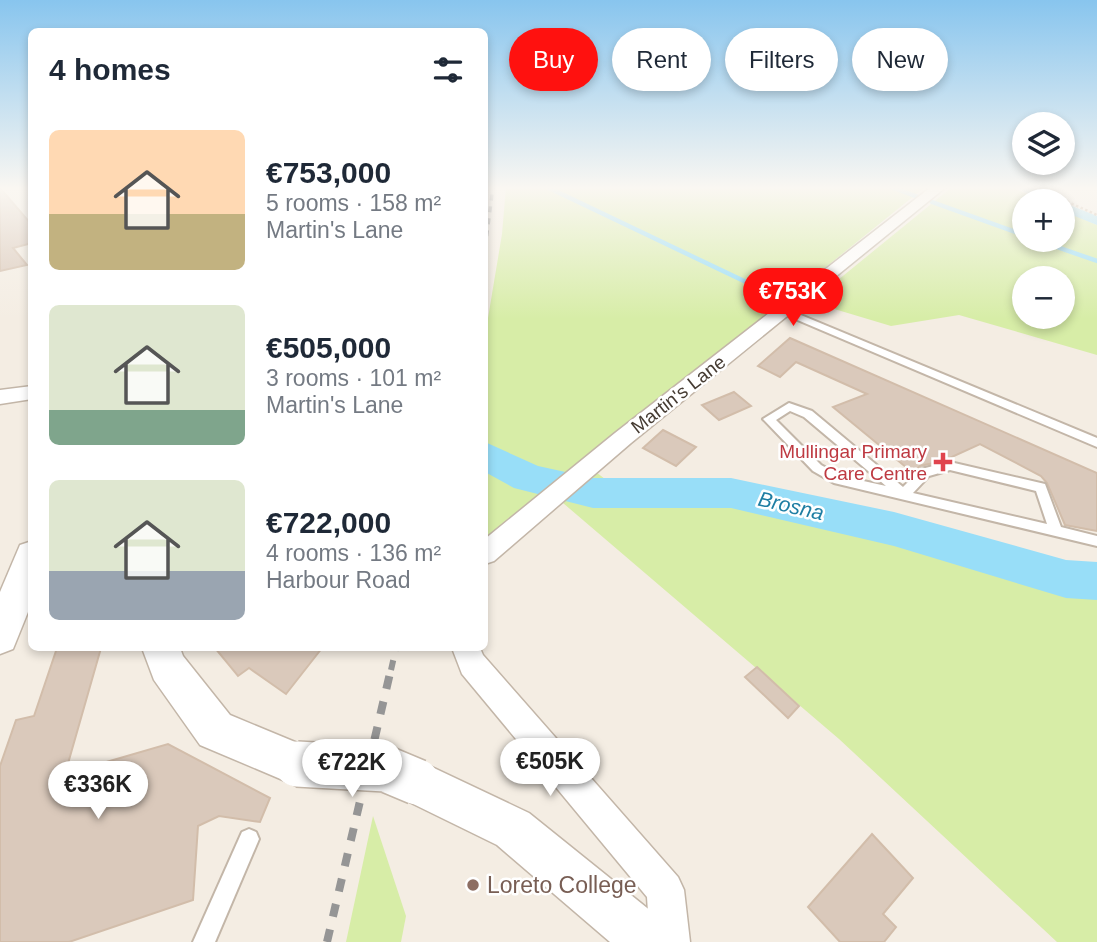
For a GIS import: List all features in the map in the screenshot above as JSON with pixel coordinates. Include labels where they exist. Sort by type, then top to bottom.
[{"type":"street","name":"Martin's Lane","points":[[488,551],[564,487],[885,231]]},
{"type":"street","points":[[0,397],[28,393]]},
{"type":"street","points":[[0,637],[28,565]]},
{"type":"street","points":[[162,651],[168,667],[215,730],[297,764],[386,769],[417,782],[513,829],[649,942]]},
{"type":"street","points":[[467,651],[472,664],[665,890],[670,942]]},
{"type":"lane","points":[[784,311],[1097,443]]},
{"type":"lane","points":[[904,495],[808,414],[789,407],[769,419],[817,468],[838,480],[1097,541]]},
{"type":"lane","points":[[904,495],[925,472],[950,466],[1041,487],[1056,531]]},
{"type":"lane","points":[[204,942],[249,839]]},
{"type":"green space","points":[[502,231],[871,231],[520,514],[488,536],[488,318]]},
{"type":"green space","points":[[898,231],[1012,231],[1012,252],[1075,252],[1075,231],[1097,231],[1097,355],[959,315],[891,326],[811,302]]},
{"type":"green space","points":[[596,472],[615,487],[710,485],[833,504],[1081,590],[1097,585],[1097,942],[1057,942],[839,739],[563,503]]},
{"type":"green space","points":[[373,816],[406,916],[401,942],[346,942]]},
{"type":"building","points":[[0,231],[28,231],[28,244],[13,248],[27,265],[0,271]]},
{"type":"building","points":[[790,338],[1097,473],[1097,531],[1065,525],[1047,483],[1041,476],[980,444],[943,461],[920,466],[913,473],[833,407],[867,394],[796,362],[780,377],[758,366]]},
{"type":"building","points":[[734,392],[751,406],[719,420],[702,405]]},
{"type":"building","points":[[663,430],[696,447],[676,466],[643,448]]},
{"type":"building","points":[[56,651],[100,651],[65,774],[168,744],[270,798],[260,822],[219,816],[198,826],[193,900],[69,942],[0,942],[0,766],[16,720],[34,716]]},
{"type":"building","points":[[217,651],[320,651],[286,694],[249,668],[238,676]]},
{"type":"building","points":[[757,667],[799,706],[788,718],[745,677]]},
{"type":"building","points":[[872,834],[913,878],[883,914],[896,927],[884,942],[840,942],[808,907]]},
{"type":"waterway","points":[[639,231],[790,303]]},
{"type":"waterway","points":[[1071,252],[1097,261]]},
{"type":"waterway","name":"Brosna","points":[[488,457],[528,478],[593,493],[731,493],[894,529],[1066,579],[1097,581]]},
{"type":"railway","points":[[391,670],[395,651]]},
{"type":"railway","points":[[327,942],[391,669]]},
{"type":"place","name":"Mullingar Primary Care Centre","points":[[943,462]]},
{"type":"place","name":"Loreto College","points":[[473,885]]}]
